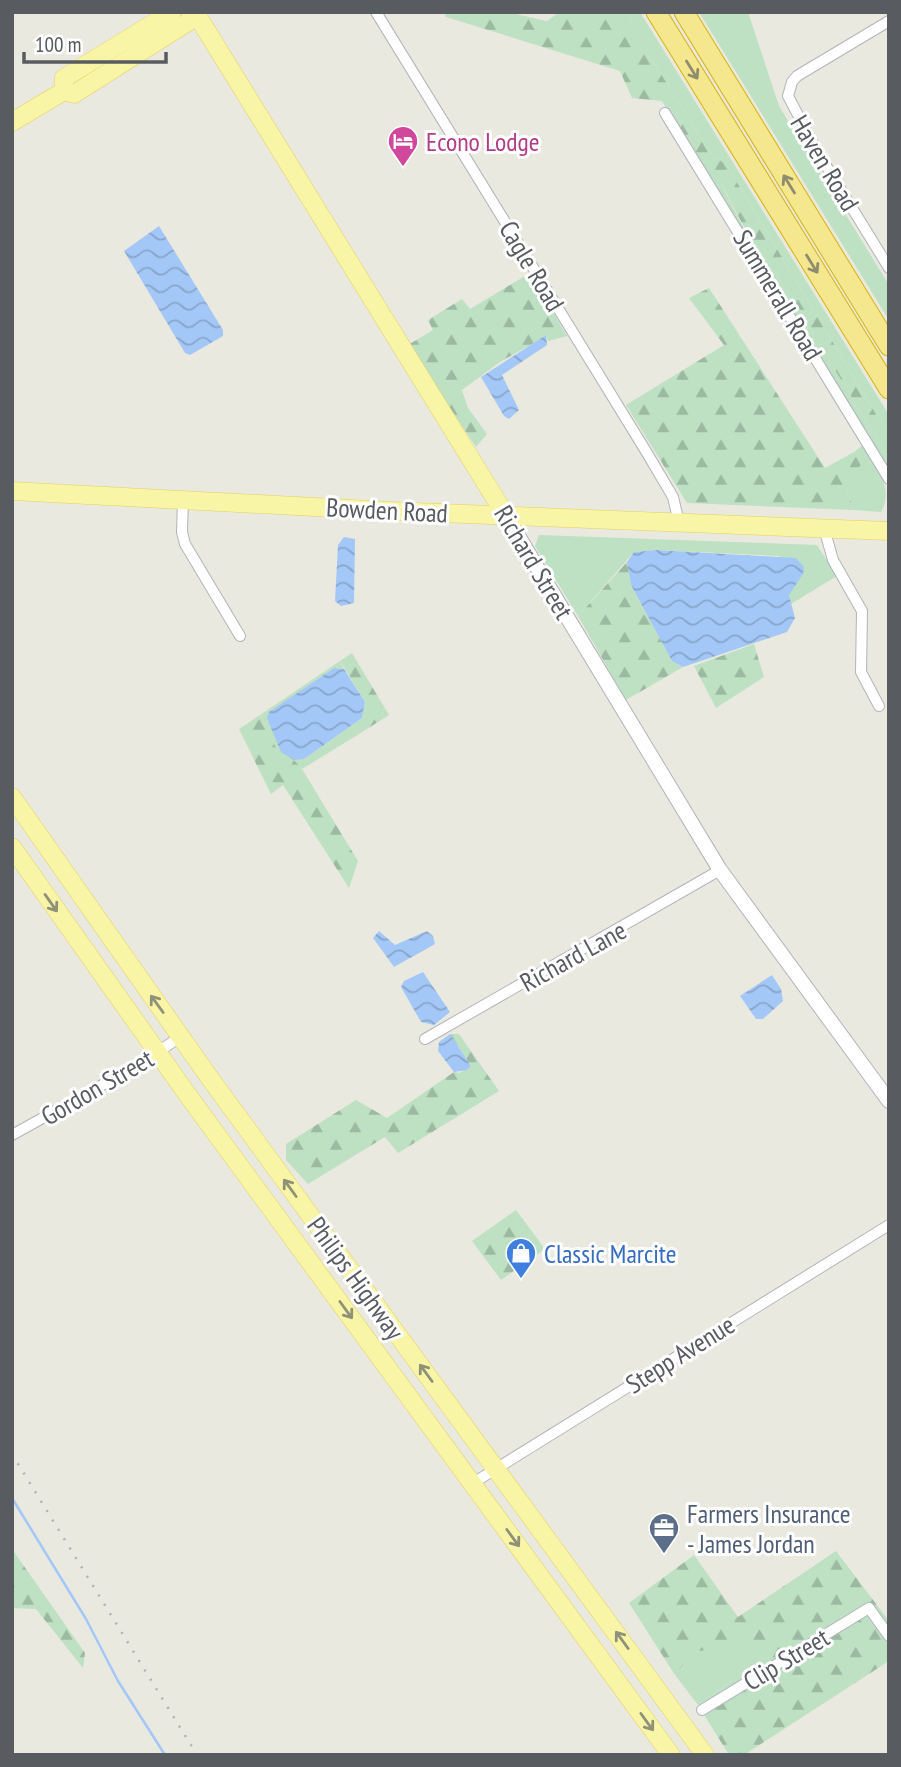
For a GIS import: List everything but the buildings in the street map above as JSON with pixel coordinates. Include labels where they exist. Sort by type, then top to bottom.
[{"type":"highway","points":[[656,12],[889,389]]},
{"type":"highway","points":[[684,12],[889,346]]},
{"type":"main road","points":[[64,91],[64,78],[172,12]]},
{"type":"main road","points":[[12,122],[64,91],[74,94],[188,22],[194,12]]},
{"type":"main road","name":"Richard Street","points":[[194,12],[506,516]]},
{"type":"main road","name":"Bowden Road","points":[[12,492],[889,531]]},
{"type":"main road","name":"Philips Highway","points":[[12,797],[180,1037],[705,1755]]},
{"type":"main road","name":"Philips Highway","points":[[12,847],[157,1052],[671,1755]]},
{"type":"main road","points":[[291,1236],[313,1219]]},
{"type":"main road","points":[[324,1280],[345,1263]]},
{"type":"main road","points":[[444,1444],[466,1428]]},
{"type":"main road","points":[[568,1614],[590,1597]]},
{"type":"street","name":"Cagle Road","points":[[376,12],[667,486],[677,505],[680,523]]},
{"type":"street","name":"Haven Road","points":[[889,21],[797,76],[788,96],[817,151],[889,268]]},
{"type":"street","name":"Summerall Road","points":[[665,113],[889,479]]},
{"type":"street","points":[[183,500],[185,544],[240,636]]},
{"type":"street","name":"Richard Street","points":[[506,516],[720,870],[889,1101]]},
{"type":"street","points":[[824,528],[833,561],[862,611],[861,672],[879,706]]},
{"type":"street","name":"Richard Lane","points":[[425,1039],[720,870]]},
{"type":"street","name":"Gordon Street","points":[[12,1135],[180,1037]]},
{"type":"street","name":"Stepp Avenue","points":[[472,1483],[889,1225]]},
{"type":"street","name":"Clip Street","points":[[702,1710],[869,1608],[889,1636]]},
{"type":"green space","points":[[444,12],[507,12],[547,21],[559,12],[625,12],[632,21],[622,32],[653,61],[712,156],[726,164],[889,436],[889,458],[773,269],[765,267],[721,183],[711,182],[662,101],[632,98],[620,71],[446,17]]},
{"type":"green space","points":[[625,12],[640,12],[889,415],[889,436],[726,164],[712,156],[653,61],[621,32],[632,21]]},
{"type":"green space","points":[[699,12],[748,12],[779,106],[889,285],[889,320]]},
{"type":"green space","points":[[711,182],[720,182],[764,267],[773,269],[889,458],[889,471]]},
{"type":"green space","points":[[530,273],[567,336],[548,341],[546,336],[500,362],[462,390],[468,408],[487,434],[476,447],[408,345],[433,330],[428,320],[462,299],[470,309]]},
{"type":"green space","points":[[709,288],[825,468],[854,452],[865,461],[844,482],[854,510],[687,503],[626,405],[724,345],[689,298]]},
{"type":"green space","points":[[863,445],[885,486],[885,503],[881,512],[854,510],[844,482],[864,461],[854,452]]},
{"type":"green space","points":[[539,535],[817,545],[837,576],[791,604],[789,595],[794,584],[779,556],[657,550],[634,552],[578,616],[535,546]]},
{"type":"green space","points":[[627,562],[631,585],[672,661],[683,667],[626,700],[578,616]]},
{"type":"green space","points":[[754,644],[764,677],[716,708],[694,666]]},
{"type":"green space","points":[[352,653],[389,715],[359,734],[352,725],[362,718],[365,702],[340,661]]},
{"type":"green space","points":[[340,661],[344,669],[334,668],[270,712],[304,759],[352,725],[359,734],[302,769],[294,760],[282,761],[260,715]]},
{"type":"green space","points":[[260,715],[282,760],[294,760],[302,769],[358,861],[349,888],[283,785],[271,794],[239,729]]},
{"type":"green space","points":[[450,1034],[459,1034],[499,1091],[398,1153],[385,1137],[308,1184],[286,1160],[286,1144],[356,1100],[387,1118],[454,1072],[459,1073],[471,1066]]},
{"type":"green space","points":[[516,1210],[545,1249],[501,1280],[472,1241]]},
{"type":"green space","points":[[12,1549],[85,1653],[83,1668],[36,1609],[12,1608]]},
{"type":"green space","points":[[836,1551],[889,1621],[889,1661],[744,1755],[729,1755],[698,1705],[759,1661],[748,1644],[693,1652],[675,1675],[629,1603],[694,1555],[738,1617]]},
{"type":"green space","points":[[748,1643],[759,1661],[698,1705],[675,1675],[693,1652]]},
{"type":"water","points":[[159,226],[223,330],[223,336],[190,355],[185,353],[124,251]]},
{"type":"water","points":[[546,335],[547,345],[502,375],[519,410],[509,419],[504,416],[481,377]]},
{"type":"water","points":[[344,537],[355,539],[354,603],[341,606],[335,601],[338,545]]},
{"type":"water","points":[[657,550],[796,558],[804,567],[803,574],[789,595],[795,618],[787,632],[683,667],[672,661],[631,585],[627,562],[634,552]]},
{"type":"water","points":[[334,668],[344,669],[365,702],[362,718],[304,759],[294,760],[281,752],[267,718],[269,712]]},
{"type":"water","points":[[379,931],[395,945],[427,931],[433,936],[435,944],[394,967],[373,938]]},
{"type":"water","points":[[423,972],[450,1012],[434,1025],[421,1022],[401,987],[404,981]]},
{"type":"water","points":[[772,975],[781,989],[783,1001],[763,1019],[756,1019],[740,996]]},
{"type":"water","points":[[450,1034],[471,1066],[467,1070],[454,1072],[438,1051],[439,1042]]},
{"type":"waterway","points":[[12,1498],[86,1619],[118,1681],[165,1755]]},
{"type":"railway","points":[[12,1454],[197,1755]]},
{"type":"place","name":"Econo Lodge","points":[[403,168]]},
{"type":"place","name":"Classic Marcite","points":[[521,1280]]},
{"type":"place","name":"Farmers Insurance - James Jordan","points":[[664,1555]]}]
